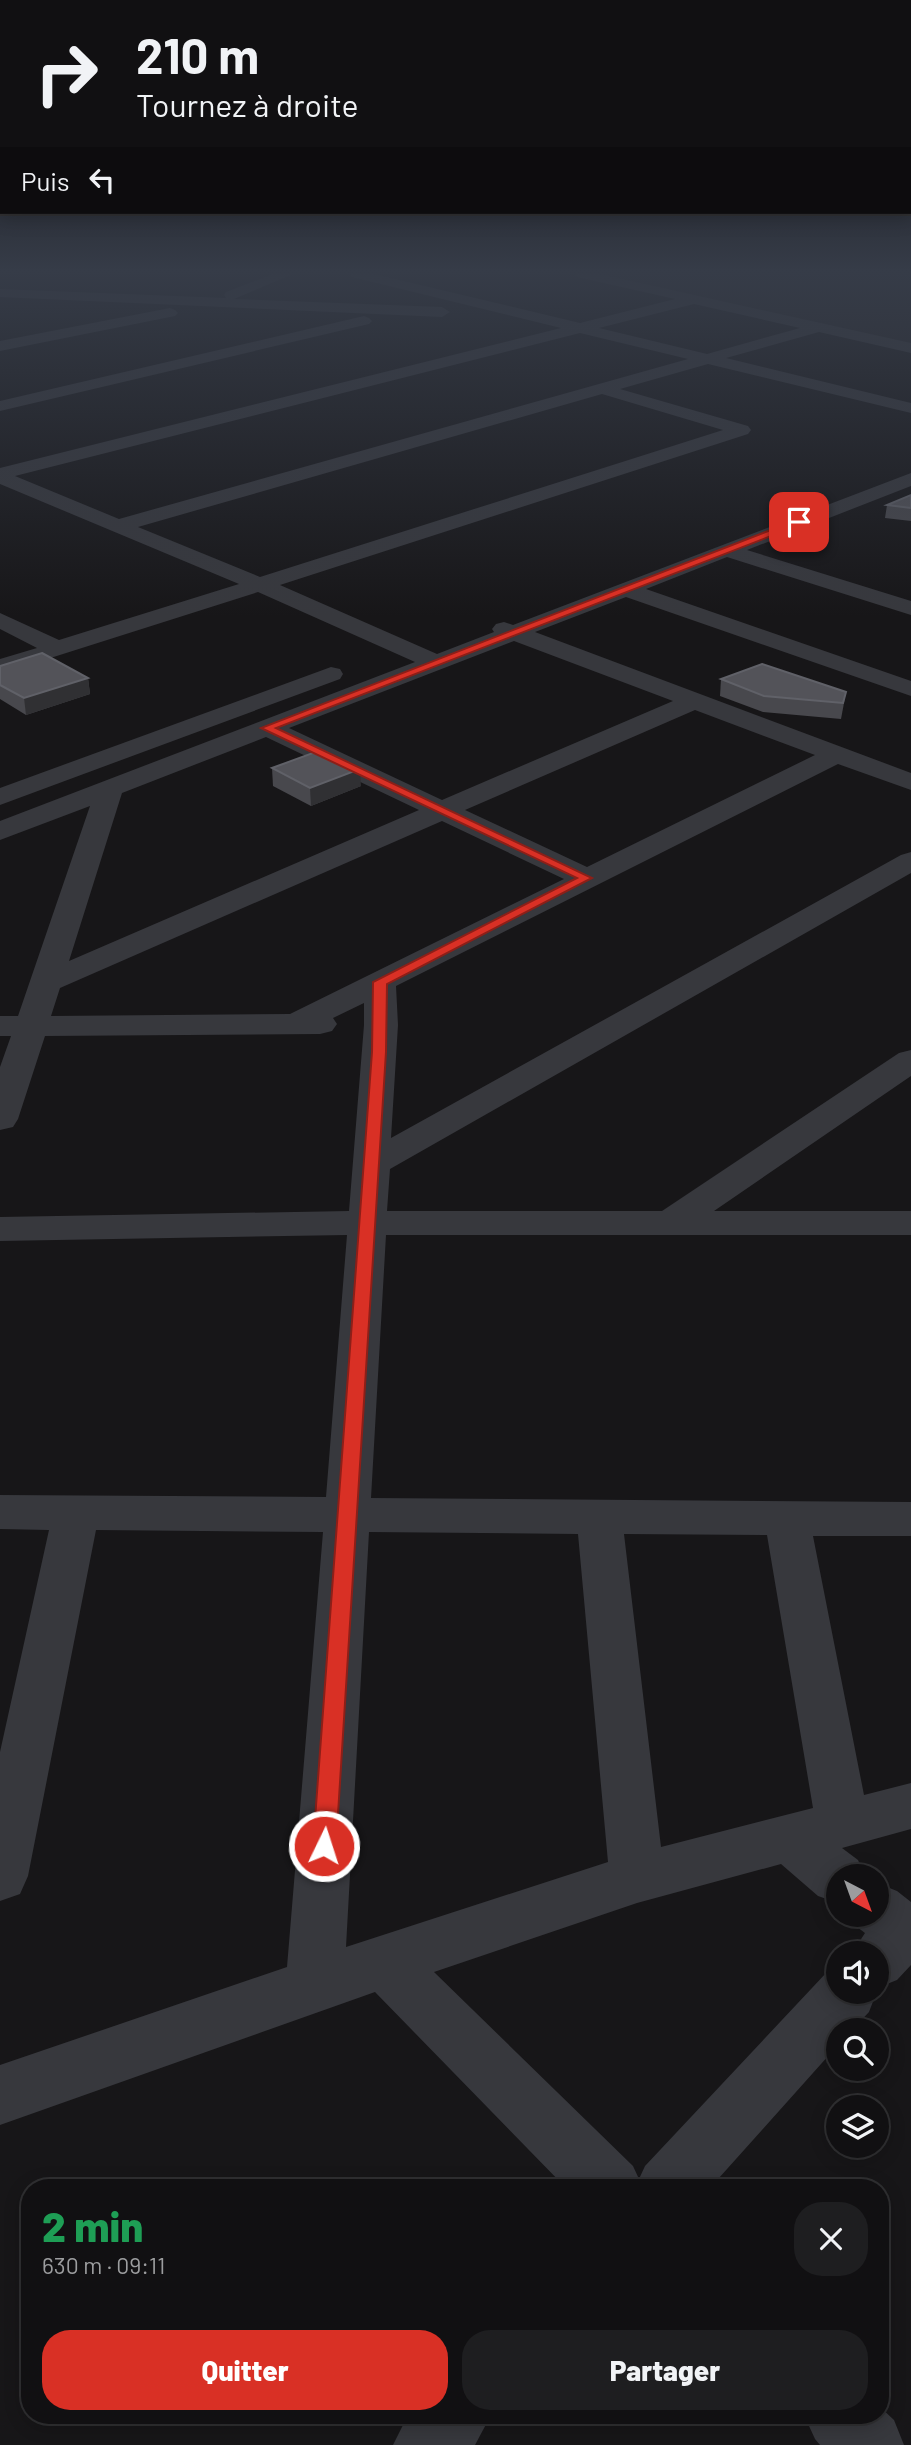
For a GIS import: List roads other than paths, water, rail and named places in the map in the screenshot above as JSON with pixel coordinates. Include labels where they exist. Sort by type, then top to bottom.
[{"type":"street","points":[[0,405],[73,388]]},
{"type":"street","points":[[0,476],[347,388]]},
{"type":"street","points":[[117,526],[606,388]]},
{"type":"street","points":[[828,388],[911,408]]},
{"type":"street","points":[[0,667],[741,430],[603,389]]},
{"type":"street","points":[[618,580],[726,550],[910,475]]},
{"type":"street","points":[[0,831],[435,663],[509,621],[910,475]]},
{"type":"street","points":[[0,476],[259,584],[435,663]]},
{"type":"street","points":[[726,550],[911,608]]},
{"type":"street","points":[[618,580],[911,689]]},
{"type":"street","points":[[0,620],[58,649]]},
{"type":"street","points":[[479,620],[509,621],[694,701],[911,782]]},
{"type":"street","points":[[377,658],[428,639]]},
{"type":"street","points":[[0,797],[351,667]]},
{"type":"street","points":[[46,982],[694,701]]},
{"type":"street","points":[[267,728],[586,878]]},
{"type":"street","points":[[15,1027],[296,1024],[381,1003],[586,878],[837,754]]},
{"type":"street","points":[[0,1119],[15,1027],[46,982],[110,788]]},
{"type":"street","points":[[372,1164],[911,861]]},
{"type":"street","points":[[315,1985],[381,1003]]},
{"type":"street","points":[[670,1223],[911,1059]]},
{"type":"street","points":[[0,1230],[367,1223],[911,1223]]},
{"type":"street","points":[[0,1512],[911,1519]]},
{"type":"street","points":[[0,1876],[76,1513]]},
{"type":"street","points":[[599,1516],[637,1878]]},
{"type":"street","points":[[787,1518],[842,1822]]},
{"type":"street","points":[[0,2095],[315,1985],[637,1878],[911,1806]]},
{"type":"street","points":[[790,1839],[826,1868]]},
{"type":"street","points":[[384,1962],[602,2179]]},
{"type":"street","points":[[675,2179],[837,2004]]},
{"type":"street","points":[[428,2445],[448,2424]]},
{"type":"street","points":[[848,2424],[869,2445]]}]
